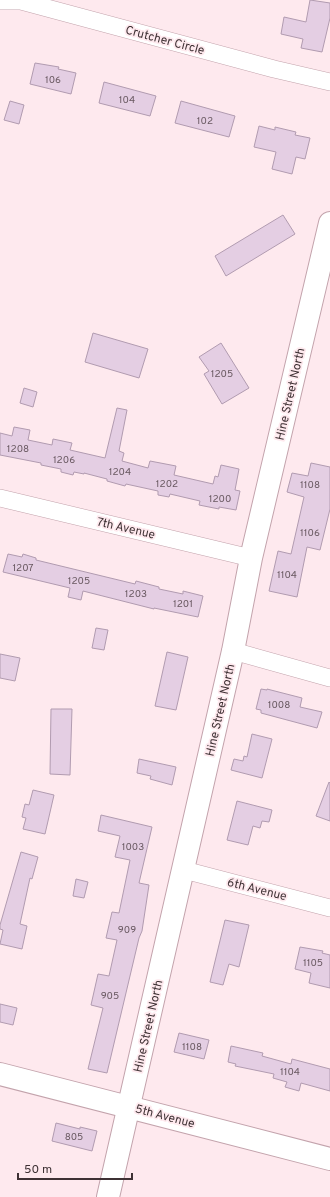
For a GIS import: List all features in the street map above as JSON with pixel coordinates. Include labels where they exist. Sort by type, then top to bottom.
[{"type":"street","name":"Crutcher Circle","points":[[0,1],[21,1],[274,69],[330,82]]},
{"type":"street","name":"Hine Street North","points":[[108,1197],[184,870],[233,651],[251,558],[330,223]]},
{"type":"street","name":"7th Avenue","points":[[0,498],[251,558]]},
{"type":"street","points":[[233,651],[330,678]]},
{"type":"street","name":"6th Avenue","points":[[184,870],[330,908]]},
{"type":"street","name":"5th Avenue","points":[[0,1074],[330,1159]]},
{"type":"building","points":[[310,0],[330,3],[330,18],[322,52],[301,48],[303,39],[281,34],[284,17],[306,22]]},
{"type":"building","points":[[35,63],[59,67],[58,69],[76,73],[71,94],[30,84]]},
{"type":"building","points":[[104,82],[156,96],[150,116],[99,103]]},
{"type":"building","points":[[10,101],[24,105],[19,124],[4,120]]},
{"type":"building","points":[[181,101],[235,116],[229,137],[175,123]]},
{"type":"building","points":[[259,126],[275,130],[275,127],[296,132],[295,135],[310,138],[305,159],[296,157],[292,174],[272,169],[276,152],[254,147]]},
{"type":"building","points":[[283,215],[295,234],[226,276],[215,256]]},
{"type":"building","points":[[93,333],[148,349],[139,378],[85,362]]},
{"type":"building","points":[[221,343],[249,388],[222,404],[204,374],[209,371],[199,357]]},
{"type":"building","points":[[24,388],[37,392],[33,407],[20,403]]},
{"type":"building","points":[[117,408],[127,410],[119,451],[124,453],[122,461],[148,468],[150,461],[176,466],[174,475],[213,484],[215,476],[218,477],[221,465],[239,469],[235,490],[240,491],[236,510],[219,507],[219,509],[199,505],[200,501],[170,494],[169,497],[158,495],[158,491],[126,484],[125,486],[107,481],[107,479],[84,473],[74,472],[73,475],[61,472],[61,469],[41,465],[41,463],[0,455],[0,433],[12,436],[14,427],[30,430],[28,440],[52,445],[53,439],[72,443],[70,450],[105,458]]},
{"type":"building","points":[[311,463],[330,467],[330,509],[320,550],[307,547],[297,597],[269,591],[278,551],[291,554],[304,497],[287,492],[292,473],[308,476]]},
{"type":"building","points":[[8,554],[22,557],[23,554],[36,558],[36,560],[135,584],[136,581],[159,587],[159,589],[183,594],[183,591],[203,596],[198,617],[154,609],[83,591],[81,600],[68,597],[70,588],[3,572]]},
{"type":"building","points":[[96,628],[108,630],[104,650],[92,648]]},
{"type":"building","points":[[167,652],[188,657],[176,710],[155,706]]},
{"type":"building","points":[[0,654],[20,658],[15,681],[0,678]]},
{"type":"building","points":[[261,689],[267,689],[302,698],[300,707],[322,712],[317,728],[261,713],[261,710],[256,709]]},
{"type":"building","points":[[51,709],[72,709],[70,775],[50,774]]},
{"type":"building","points":[[252,734],[272,739],[262,778],[231,770],[234,759],[243,761],[244,756],[247,757]]},
{"type":"building","points":[[139,759],[176,767],[172,785],[150,779],[151,776],[137,773]]},
{"type":"building","points":[[329,782],[330,783],[330,821],[316,816]]},
{"type":"building","points":[[33,790],[54,795],[45,834],[23,829],[26,818],[22,817],[25,804],[29,805]]},
{"type":"building","points":[[237,801],[272,810],[269,822],[262,821],[260,828],[253,826],[248,845],[227,840]]},
{"type":"building","points":[[101,815],[152,827],[139,883],[149,885],[142,931],[139,938],[107,1073],[88,1069],[103,1008],[91,1005],[98,974],[109,976],[117,940],[106,938],[112,912],[119,913],[130,860],[115,857],[120,836],[98,831]]},
{"type":"building","points":[[21,852],[38,857],[32,879],[30,878],[20,924],[27,926],[22,949],[0,944],[3,930],[0,929],[0,925]]},
{"type":"building","points":[[76,879],[88,882],[84,898],[73,896]]},
{"type":"building","points":[[225,920],[249,925],[239,967],[229,964],[223,985],[210,982]]},
{"type":"building","points":[[300,947],[323,951],[322,953],[330,955],[330,988],[309,983],[311,973],[295,969]]},
{"type":"building","points":[[0,1004],[17,1008],[13,1025],[0,1022]]},
{"type":"building","points":[[179,1033],[209,1040],[204,1059],[174,1052]]},
{"type":"building","points":[[231,1046],[263,1053],[262,1056],[291,1064],[292,1059],[330,1069],[330,1091],[301,1083],[299,1091],[285,1087],[287,1082],[273,1078],[274,1074],[235,1066],[236,1064],[228,1062]]},
{"type":"building","points":[[56,1123],[80,1129],[80,1127],[97,1131],[92,1151],[52,1141]]}]
